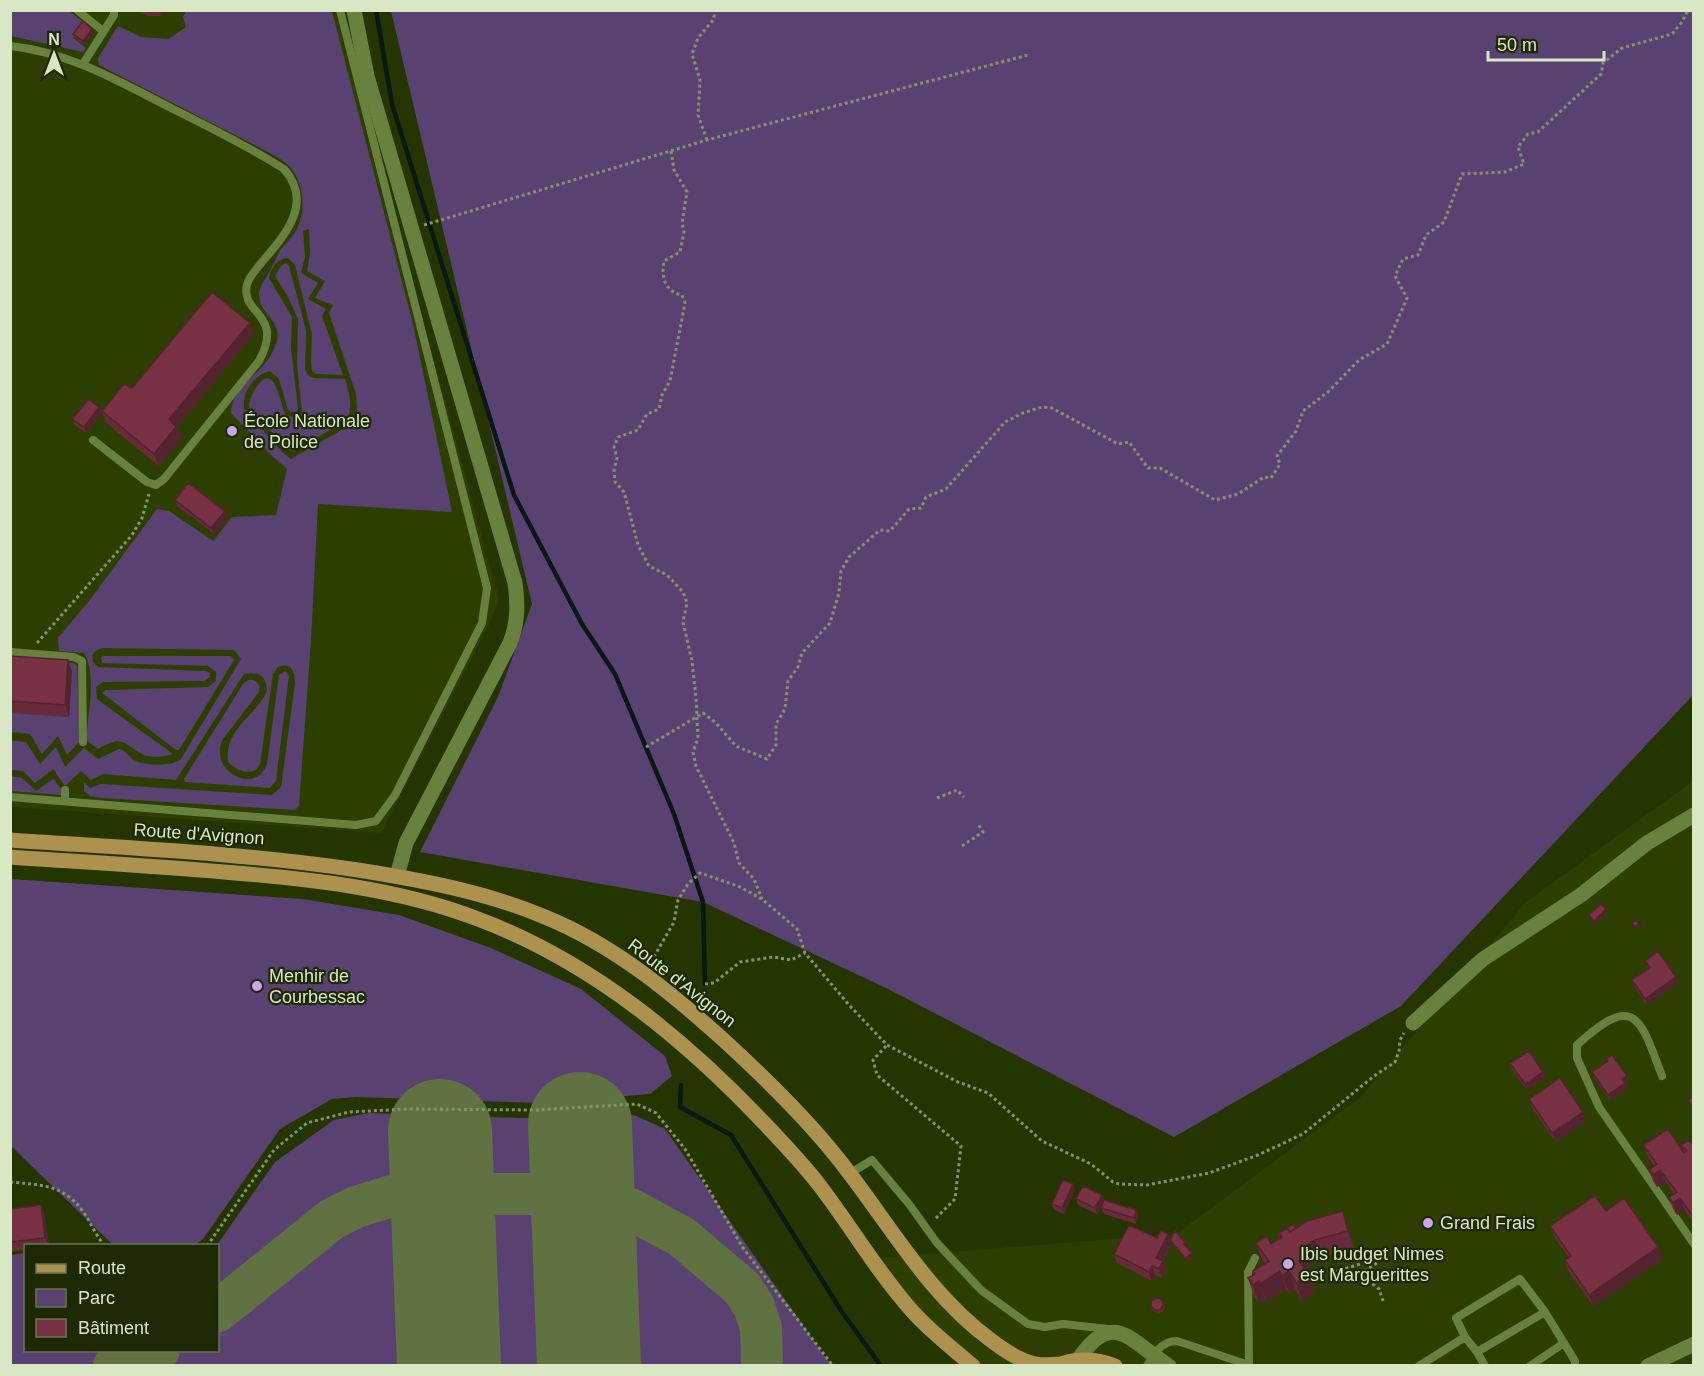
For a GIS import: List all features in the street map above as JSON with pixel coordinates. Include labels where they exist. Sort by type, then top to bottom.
[{"type":"main road","name":"Route d'Avignon","points":[[10,840],[285,860],[397,876],[470,892],[547,917],[617,954],[644,974],[720,1037],[768,1082],[836,1156],[923,1275],[979,1332],[1012,1355],[1039,1365],[1078,1360],[1115,1365]]},
{"type":"main road","name":"Route d'Avignon","points":[[10,857],[249,874],[351,887],[430,903],[477,919],[539,946],[589,975],[643,1012],[740,1097],[809,1172],[882,1274],[908,1306],[931,1330],[973,1365]]},
{"type":"street","points":[[354,10],[367,76],[514,583],[518,604],[516,626],[510,643],[406,843],[397,876]]},
{"type":"street","points":[[1413,1023],[1483,959],[1581,895],[1647,843],[1694,815]]},
{"type":"street","points":[[1078,1360],[1090,1343],[1098,1336],[1110,1332],[1123,1334],[1150,1360],[1169,1365]]},
{"type":"street","points":[[1648,1365],[1694,1344]]},
{"type":"lane","points":[[76,10],[103,31]]},
{"type":"lane","points":[[83,64],[114,15],[114,10]]},
{"type":"lane","points":[[10,797],[356,825],[376,821],[395,795],[482,623],[487,588],[340,10]]},
{"type":"lane","points":[[10,46],[40,50],[83,64],[194,120],[271,161],[289,175],[295,191],[296,205],[288,231],[250,277],[246,286],[251,304],[268,329],[266,347],[259,361],[164,479],[156,485],[147,482],[93,440]]},
{"type":"lane","points":[[10,652],[74,657],[82,662],[83,742]]},
{"type":"lane","points":[[65,790],[65,801]]},
{"type":"lane","points":[[1662,1076],[1646,1033],[1638,1020],[1628,1016],[1619,1016],[1599,1025],[1577,1045],[1577,1058],[1599,1107],[1694,1244]]},
{"type":"lane","points":[[849,1174],[872,1160],[938,1243],[981,1290],[1028,1324],[1045,1327],[1063,1324],[1098,1328],[1123,1334]]},
{"type":"lane","points":[[1150,1360],[1165,1344],[1178,1341],[1249,1365],[1248,1272],[1255,1258]]},
{"type":"lane","points":[[1485,1365],[1456,1318],[1520,1279],[1545,1312],[1575,1361],[1575,1365]]},
{"type":"lane","points":[[1477,1352],[1545,1312]]},
{"type":"lane","points":[[1419,1365],[1466,1337]]},
{"type":"lane","points":[[1530,1365],[1564,1343]]},
{"type":"path","points":[[706,140],[698,115],[700,80],[693,54],[698,38],[713,20],[716,10]]},
{"type":"path","points":[[646,747],[703,713],[715,722],[736,746],[767,759],[776,745],[776,724],[785,709],[788,681],[798,667],[802,653],[830,623],[839,593],[842,571],[849,557],[880,530],[890,531],[909,509],[921,508],[926,497],[946,489],[1005,422],[1023,412],[1042,407],[1052,408],[1118,444],[1130,442],[1148,468],[1160,468],[1215,500],[1238,494],[1264,477],[1271,478],[1280,464],[1277,456],[1296,431],[1304,411],[1328,392],[1359,360],[1387,344],[1407,298],[1395,276],[1403,259],[1418,255],[1426,235],[1444,222],[1462,174],[1506,171],[1524,164],[1518,147],[1528,134],[1538,132],[1601,74],[1603,63],[1622,48],[1672,34],[1688,10]]},
{"type":"path","points":[[418,227],[706,140],[1028,55]]},
{"type":"path","points":[[671,151],[674,170],[687,192],[680,252],[664,261],[662,272],[667,288],[674,294],[682,295],[685,303],[670,381],[662,395],[659,409],[646,414],[638,430],[618,437],[614,447],[617,458],[614,470],[615,482],[624,492],[638,545],[649,566],[667,575],[683,592],[687,603],[683,622],[693,661],[698,717],[698,738],[693,752],[696,766],[734,843],[739,863],[754,879],[762,899]]},
{"type":"path","points":[[28,653],[132,535],[142,518],[152,484]]},
{"type":"path","points":[[938,798],[957,790],[964,797]]},
{"type":"path","points":[[962,846],[983,832],[978,824]]},
{"type":"path","points":[[644,974],[674,922],[678,900],[688,884],[700,873],[738,886],[762,899],[797,929],[805,953],[887,1045],[958,1082],[988,1093],[1042,1141],[1091,1164],[1113,1182],[1137,1186],[1172,1182],[1209,1173],[1258,1155],[1304,1134],[1374,1076],[1395,1062],[1401,1037],[1413,1023]]},
{"type":"path","points":[[705,984],[714,983],[740,962],[773,957],[791,960],[805,953]]},
{"type":"path","points":[[887,1045],[873,1060],[878,1075],[961,1146],[955,1199],[926,1228]]},
{"type":"path","points":[[208,1244],[274,1150],[307,1123],[349,1112],[408,1109],[535,1110],[637,1104],[656,1113],[685,1149],[743,1248],[833,1365]]},
{"type":"path","points":[[10,1182],[44,1185],[61,1190],[82,1210],[96,1236],[104,1244]]},
{"type":"path","points":[[1334,1272],[1386,1256]]},
{"type":"path","points":[[1380,1258],[1377,1263],[1360,1274],[1378,1289],[1384,1304]]},
{"type":"shaded area","name":"École Nationale de Police","points":[[10,11],[343,11],[407,263],[499,598],[490,623],[381,833],[11,807]]},
{"type":"shaded area","points":[[1693,781],[1693,1365],[957,1365],[863,1259],[1176,1234],[1361,1097],[1526,902]]},
{"type":"green space","points":[[11,11],[69,11],[83,22],[73,38],[86,48],[83,52],[11,36]]},
{"type":"green space","points":[[186,11],[332,11],[413,324],[452,512],[318,504],[299,806],[295,810],[102,798],[90,796],[84,791],[84,782],[90,788],[101,784],[272,795],[281,787],[295,683],[293,671],[286,666],[278,667],[273,674],[260,764],[256,770],[241,771],[228,762],[228,751],[235,732],[267,691],[267,686],[261,676],[249,673],[244,674],[176,780],[103,774],[91,780],[81,771],[65,786],[53,769],[35,783],[23,771],[11,770],[10,740],[26,742],[40,764],[56,747],[65,767],[84,748],[98,759],[119,749],[134,760],[145,764],[158,765],[177,762],[181,759],[241,659],[234,650],[102,648],[95,651],[92,656],[93,662],[98,667],[210,673],[210,677],[204,681],[103,682],[96,687],[97,699],[173,754],[152,757],[124,743],[116,741],[98,749],[86,740],[91,695],[88,661],[84,653],[59,651],[58,638],[89,601],[157,509],[169,511],[213,541],[232,517],[276,515],[287,469],[231,413],[236,395],[270,357],[277,339],[275,325],[260,303],[259,291],[281,249],[301,220],[303,204],[298,180],[287,164],[270,153],[99,65],[98,58],[118,26],[141,37],[168,39],[186,27],[183,17]],"holes":[[[309,229],[310,253],[307,271],[325,281],[315,298],[333,305],[329,313],[356,394],[357,412],[349,426],[291,459],[244,409],[244,403],[247,391],[254,380],[270,371],[279,379],[288,410],[295,413],[298,409],[291,348],[292,317],[269,278],[271,271],[280,260],[288,258],[295,265],[312,335],[312,371],[316,374],[343,375],[322,316],[326,309],[308,299],[318,283],[301,273],[305,257],[303,231]]]},
{"type":"green space","points":[[391,11],[1693,11],[1693,695],[1401,1006],[1174,1137],[886,988],[703,902],[420,852],[498,697],[532,604]]},
{"type":"green space","points":[[286,263],[289,266],[306,330],[305,370],[309,376],[314,378],[345,379],[350,405],[346,421],[293,451],[287,449],[249,407],[257,386],[265,379],[270,379],[277,388],[286,415],[296,418],[302,413],[297,364],[298,319],[275,276],[281,266]]},
{"type":"green space","points":[[231,656],[234,660],[179,750],[176,750],[102,693],[106,690],[208,687],[216,681],[216,672],[208,666],[102,663],[101,657]]},
{"type":"green space","points":[[10,659],[77,665],[80,741],[67,755],[58,736],[42,754],[30,734],[11,732]]},
{"type":"green space","points":[[285,671],[289,676],[276,781],[270,788],[185,782],[184,779],[243,684],[248,680],[254,680],[258,684],[259,692],[223,739],[220,750],[221,761],[234,776],[244,779],[261,774],[267,764],[279,675]]},
{"type":"green space","points":[[10,776],[22,778],[36,791],[53,779],[62,790],[62,795],[11,791]]},
{"type":"green space","points":[[11,879],[303,899],[399,915],[491,948],[581,989],[665,1056],[672,1076],[650,1094],[539,1103],[356,1097],[332,1099],[280,1129],[203,1239],[196,1244],[112,1244],[11,1146]]},
{"type":"green space","points":[[368,1113],[521,1118],[634,1115],[665,1129],[831,1365],[11,1365],[11,1255],[24,1253],[24,1352],[219,1352],[218,1244],[275,1162],[334,1120]]},
{"type":"building","points":[[83,21],[92,29],[83,41],[73,34]]},
{"type":"building","points":[[212,292],[250,323],[169,419],[176,427],[154,454],[102,411],[124,384],[132,388]]},
{"type":"building","points":[[89,399],[99,407],[84,427],[72,419]]},
{"type":"building","points":[[188,483],[225,511],[211,528],[175,500]]},
{"type":"building","points":[[10,656],[68,660],[65,705],[10,701]]},
{"type":"building","points":[[1601,904],[1606,909],[1594,921],[1589,915]]},
{"type":"building","points":[[1636,920],[1639,924],[1635,927],[1632,923]]},
{"type":"building","points":[[1658,951],[1676,977],[1645,999],[1632,980],[1650,967],[1645,961]]},
{"type":"building","points":[[1529,1051],[1543,1072],[1525,1084],[1510,1063]]},
{"type":"building","points":[[1612,1055],[1627,1076],[1622,1079],[1625,1083],[1608,1095],[1592,1072],[1608,1061],[1606,1059]]},
{"type":"building","points":[[1560,1078],[1583,1112],[1552,1133],[1529,1099]]},
{"type":"building","points":[[1694,1096],[1694,1109],[1688,1100]]},
{"type":"building","points":[[1668,1129],[1684,1153],[1687,1151],[1681,1145],[1689,1140],[1694,1146],[1694,1215],[1680,1198],[1673,1203],[1669,1197],[1677,1192],[1660,1170],[1653,1175],[1649,1170],[1657,1164],[1643,1145]]},
{"type":"building","points":[[1063,1180],[1073,1184],[1062,1208],[1052,1204]]},
{"type":"building","points":[[1083,1186],[1102,1195],[1095,1208],[1076,1199]]},
{"type":"building","points":[[1595,1196],[1606,1211],[1624,1198],[1658,1247],[1589,1295],[1565,1260],[1571,1256],[1550,1226]]},
{"type":"building","points":[[1104,1200],[1136,1210],[1134,1218],[1101,1208]]},
{"type":"building","points":[[41,1205],[45,1238],[10,1242],[10,1209]]},
{"type":"building","points":[[1343,1211],[1348,1231],[1315,1240],[1300,1250],[1305,1257],[1299,1261],[1308,1275],[1296,1283],[1289,1271],[1282,1276],[1280,1271],[1260,1284],[1259,1281],[1253,1285],[1248,1278],[1255,1274],[1253,1271],[1269,1261],[1256,1243],[1267,1236],[1271,1244],[1282,1237],[1279,1233],[1287,1228],[1290,1232],[1307,1221]]},
{"type":"building","points":[[1293,1224],[1296,1228],[1290,1232],[1287,1228]]},
{"type":"building","points":[[1129,1225],[1157,1238],[1161,1230],[1168,1234],[1156,1258],[1163,1261],[1159,1269],[1152,1266],[1149,1272],[1114,1254]]},
{"type":"building","points":[[1175,1231],[1192,1253],[1185,1258],[1170,1240]]},
{"type":"building","points":[[1159,1298],[1163,1304],[1159,1310],[1155,1310],[1151,1302]]},
{"type":"waterway","points":[[376,10],[392,104],[514,495],[582,624],[615,674],[674,814],[703,902],[705,984]]},
{"type":"waterway","points":[[681,1085],[680,1107],[731,1135],[842,1312],[881,1366]]},
{"type":"taxiway","points":[[219,1310],[332,1219],[356,1207],[392,1196],[582,1194],[628,1208],[682,1237],[742,1288],[754,1306],[761,1328],[762,1366]]},
{"type":"taxiway","points":[[114,1366],[153,1352]]},
{"type":"runway","points":[[580,1124],[589,1366]]},
{"type":"runway","points":[[440,1131],[449,1366]]},
{"type":"place","name":"École Nationale de Police","points":[[232,431]]},
{"type":"place","name":"Menhir de Courbessac","points":[[257,986]]},
{"type":"place","name":"Grand Frais","points":[[1428,1223]]},
{"type":"place","name":"Ibis budget Nimes est Marguerittes","points":[[1288,1264]]}]
